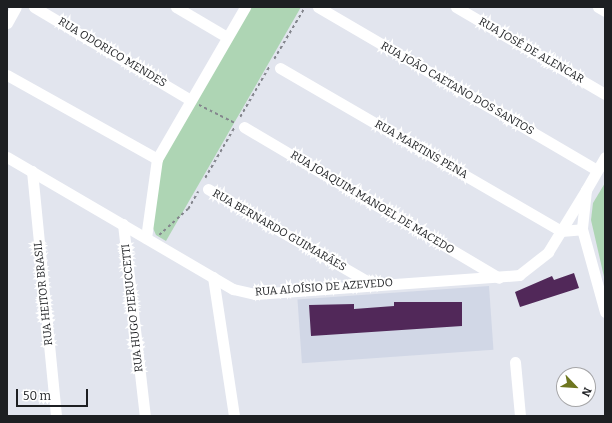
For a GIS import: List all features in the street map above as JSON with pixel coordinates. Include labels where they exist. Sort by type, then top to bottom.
[{"type":"street","points":[[7,23],[16,7]]},
{"type":"street","name":"RUA ODORICO MENDES","points":[[34,7],[189,99]]},
{"type":"street","points":[[176,7],[227,37]]},
{"type":"street","points":[[149,240],[157,159],[189,99],[245,7]]},
{"type":"street","name":"RUA JOÃO CAETANO DOS SANTOS","points":[[318,7],[597,170]]},
{"type":"street","name":"RUA JOSÉ DE ALENCAR","points":[[456,7],[605,94]]},
{"type":"street","points":[[598,7],[605,11]]},
{"type":"street","name":"RUA MARTINS PENA","points":[[280,68],[561,231]]},
{"type":"street","points":[[7,75],[157,159]]},
{"type":"street","name":"RUA JOAQUIM MANOEL DE MACEDO","points":[[240,126],[500,278]]},
{"type":"street","name":"RUA ALOÍSIO DE AZEVEDO","points":[[7,157],[234,289],[255,294],[372,284],[500,278],[528,271],[548,252],[605,157]]},
{"type":"street","name":"RUA HEITOR BRASIL","points":[[32,171],[56,416]]},
{"type":"street","name":"RUA BERNARDO GUIMARÃES","points":[[203,187],[372,284]]},
{"type":"street","points":[[586,190],[582,229],[605,312]]},
{"type":"street","name":"RUA HUGO PIERUCCETTI","points":[[123,224],[145,416]]},
{"type":"street","points":[[561,231],[582,229]]},
{"type":"street","points":[[213,277],[234,416]]},
{"type":"street","points":[[516,362],[520,416]]},
{"type":"path","points":[[149,240],[188,209],[203,187],[240,126],[305,7]]},
{"type":"path","points":[[189,99],[240,126]]},
{"type":"shaded area","points":[[489,286],[493,350],[302,363],[297,299]]},
{"type":"green space","points":[[248,7],[301,7],[166,241],[156,235],[152,226],[159,170],[167,145]]},
{"type":"green space","points":[[605,183],[605,281],[591,220],[593,203]]},
{"type":"building","points":[[574,273],[579,288],[520,307],[515,292],[552,276],[554,280]]},
{"type":"building","points":[[394,302],[462,302],[462,326],[311,336],[309,305],[354,304],[354,309],[394,306]]}]
